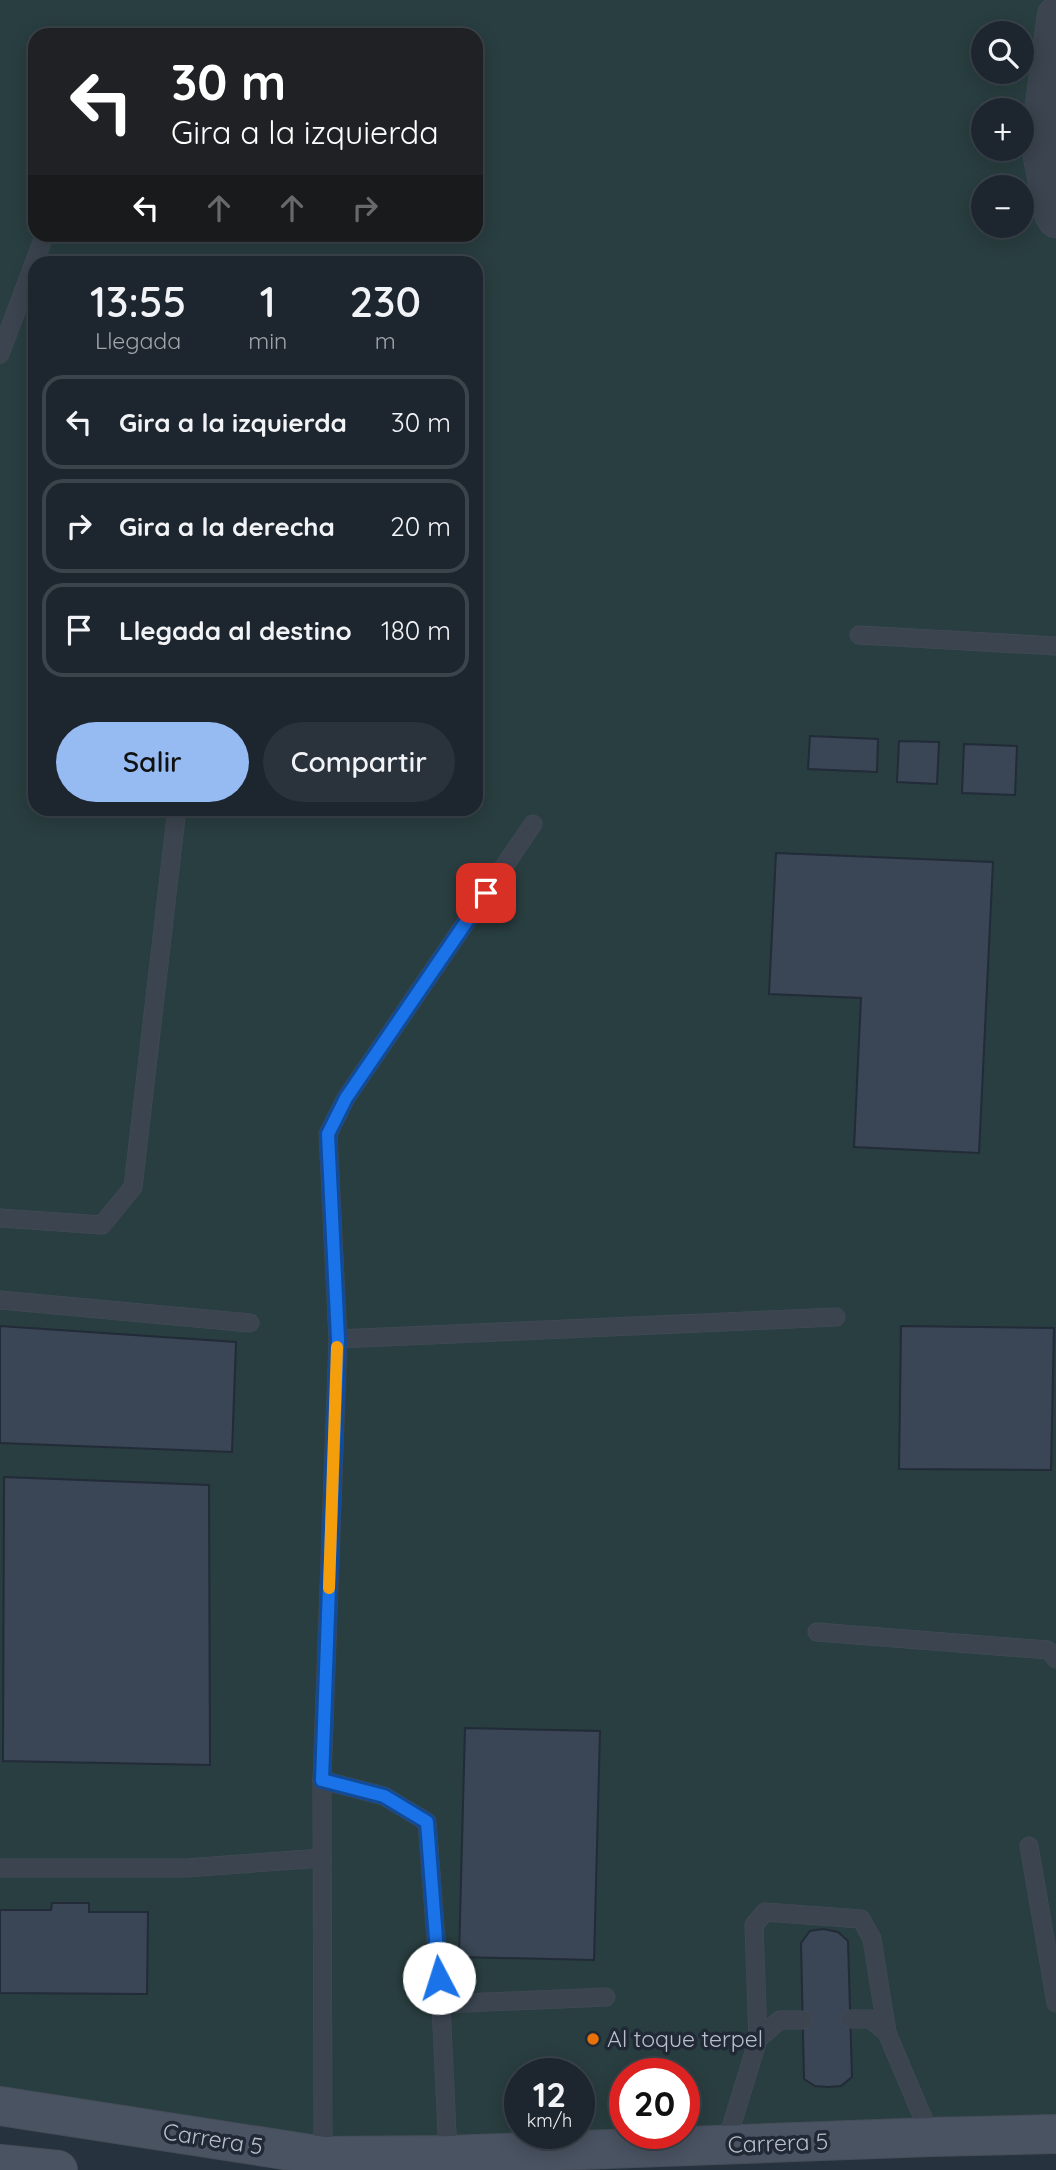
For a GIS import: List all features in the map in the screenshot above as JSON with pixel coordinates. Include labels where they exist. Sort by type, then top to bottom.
[{"type":"main road","name":"Carrera 5","points":[[0,2106],[323,2156],[448,2155],[1056,2134]]},
{"type":"main road","points":[[0,2164],[58,2170]]},
{"type":"street","points":[[1056,15],[1040,141],[1056,219]]},
{"type":"lane","points":[[0,355],[28,280]]},
{"type":"lane","points":[[859,635],[1056,646]]},
{"type":"lane","points":[[0,1218],[102,1225],[133,1186],[176,816]]},
{"type":"lane","points":[[323,2156],[322,1780],[338,1339],[328,1134],[346,1098],[533,824]]},
{"type":"lane","points":[[0,1300],[250,1323]]},
{"type":"lane","points":[[338,1339],[836,1317]]},
{"type":"lane","points":[[817,1632],[1048,1650],[1056,1659]]},
{"type":"lane","points":[[322,1780],[384,1796],[427,1822],[441,2004],[448,2155]]},
{"type":"lane","points":[[1029,1846],[1056,2003]]},
{"type":"lane","points":[[0,1868],[186,1868],[322,1858]]},
{"type":"lane","points":[[726,2144],[758,2039],[754,1925],[765,1912],[861,1919],[872,1939],[887,2033],[931,2137]]},
{"type":"lane","points":[[441,2004],[606,1997]]},
{"type":"lane","points":[[850,2019],[870,2019],[887,2033]]},
{"type":"lane","points":[[758,2039],[780,2020],[803,2020]]},
{"type":"green space","points":[[0,0],[1056,0],[1056,2120],[700,2134],[700,2058],[609,2058],[609,2138],[595,2138],[595,2058],[504,2058],[504,2142],[320,2144],[0,2094]]},
{"type":"building","points":[[810,736],[878,739],[877,772],[808,769]]},
{"type":"building","points":[[899,741],[939,742],[937,784],[897,782]]},
{"type":"building","points":[[964,744],[1017,746],[1015,795],[962,793]]},
{"type":"building","points":[[776,853],[993,862],[979,1153],[854,1147],[861,998],[769,994]]},
{"type":"building","points":[[0,1326],[236,1342],[232,1452],[0,1443]]},
{"type":"building","points":[[901,1326],[1054,1328],[1051,1470],[899,1469]]},
{"type":"building","points":[[4,1477],[209,1485],[210,1765],[3,1761]]},
{"type":"building","points":[[465,1728],[600,1731],[594,1960],[459,1957]]},
{"type":"building","points":[[52,1903],[89,1903],[89,1912],[148,1912],[147,1994],[0,1993],[0,1910],[51,1910]]},
{"type":"building","points":[[823,1929],[838,1932],[848,1941],[852,2077],[841,2086],[828,2087],[815,2086],[804,2079],[801,1943],[810,1931]]},
{"type":"slow traffic","points":[[329,1588],[337,1347]]},
{"type":"place","name":"Al toque terpel","points":[[593,2039]]},
{"type":"route","points":[[439,1978],[427,1822],[384,1796],[322,1780],[338,1339],[328,1134],[346,1098],[486,893]]}]
